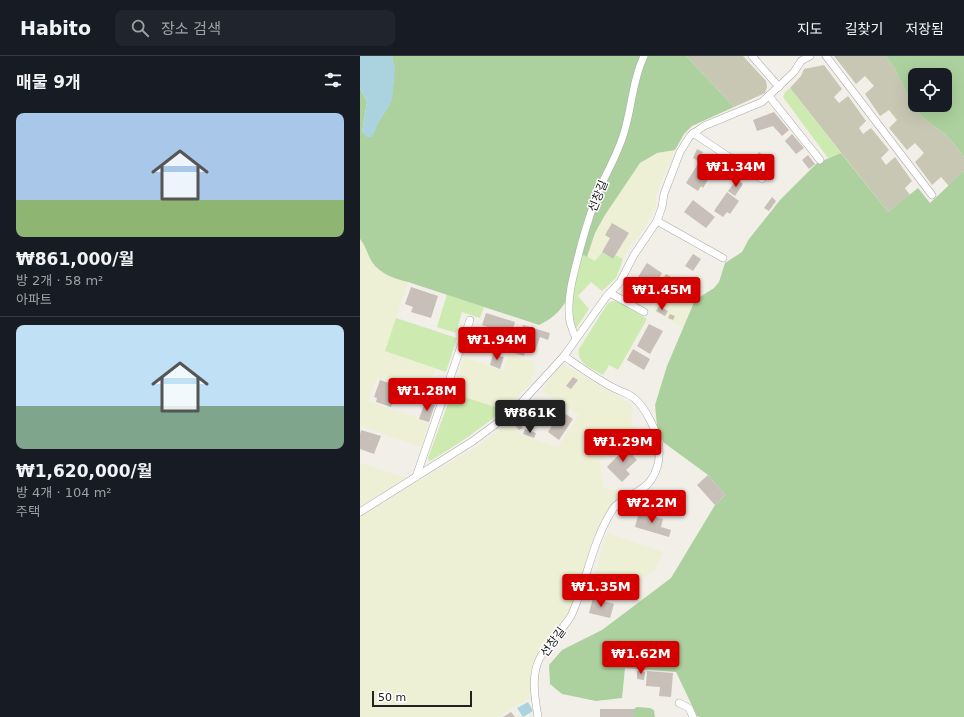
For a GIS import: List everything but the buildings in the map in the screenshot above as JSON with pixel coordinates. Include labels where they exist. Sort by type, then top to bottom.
[{"type":"lane","name":"선창길","points":[[576,338],[571,327],[569,314],[569,302],[574,272],[589,218],[602,184],[624,135],[634,82],[644,56]]},
{"type":"lane","points":[[752,56],[779,87]]},
{"type":"lane","points":[[360,512],[473,441],[500,421],[526,398],[564,356],[610,293],[620,282],[634,254],[657,221],[662,207],[664,194],[680,152],[690,136],[704,126],[762,102],[794,72],[801,61],[810,56]]},
{"type":"lane","points":[[826,56],[932,195]]},
{"type":"lane","points":[[769,96],[820,160]]},
{"type":"lane","points":[[693,133],[762,179]]},
{"type":"lane","points":[[657,221],[723,258]]},
{"type":"lane","points":[[610,293],[644,312]]},
{"type":"lane","points":[[416,477],[470,320]]},
{"type":"lane","name":"선창길","points":[[538,717],[534,685],[540,658],[571,616],[609,515],[620,502],[644,488],[654,475],[659,459],[657,437],[647,414],[638,401],[628,394],[613,388],[590,375],[564,356]]},
{"type":"lane","points":[[679,703],[689,708],[693,717]]},
{"type":"shaded area","points":[[686,56],[743,56],[766,81],[767,87],[765,93],[734,107]]},
{"type":"shaded area","points":[[834,56],[885,56],[894,67],[908,96],[908,112],[918,112],[929,123],[944,133],[964,157],[964,171],[949,186],[941,177],[932,185],[915,162],[924,153],[915,143],[907,150],[889,128],[897,120],[889,110],[880,116],[865,94],[874,86],[865,76],[856,84]]},
{"type":"shaded area","points":[[824,65],[842,89],[834,97],[839,103],[848,96],[866,121],[859,128],[863,134],[871,128],[889,150],[881,158],[886,165],[895,157],[912,181],[905,188],[910,195],[888,212],[790,88],[801,76],[804,69]]},
{"type":"shaded area","points":[[675,150],[655,197],[656,208],[623,259],[615,255],[629,233],[612,223],[605,234],[610,238],[595,261],[587,257],[595,233],[605,215],[640,163],[657,153]]},
{"type":"shaded area","points":[[360,239],[364,244],[372,262],[383,273],[408,282],[385,351],[436,368],[427,394],[377,377],[368,401],[429,422],[421,447],[360,426]]},
{"type":"shaded area","points":[[673,276],[704,294],[695,300],[683,327],[652,310]]},
{"type":"shaded area","points":[[509,353],[536,362],[531,380],[533,381],[504,410],[452,393],[464,357],[503,371]]},
{"type":"shaded area","points":[[565,365],[631,404],[633,409],[631,423],[636,428],[600,461],[604,488],[624,491],[633,489],[616,500],[601,521],[572,606],[565,620],[537,658],[532,668],[532,697],[498,717],[360,717],[360,515],[475,448],[511,422],[521,435],[558,447],[579,415],[542,391],[557,369]]},
{"type":"shaded area","points":[[360,463],[408,478],[360,506]]},
{"type":"shaded area","points":[[607,533],[663,552],[655,569],[630,590],[592,581]]},
{"type":"green space","points":[[392,56],[641,56],[620,134],[566,301],[558,312],[543,323],[539,325],[393,278],[379,270],[370,259],[364,244],[360,239],[360,88],[367,102],[362,132],[377,124],[387,107],[392,91],[394,73]]},
{"type":"green space","points":[[647,56],[686,56],[734,107],[692,126],[684,134],[675,150],[657,153],[640,163],[605,215],[595,233],[587,257],[582,254],[590,224],[605,184]]},
{"type":"green space","points":[[885,56],[964,56],[964,157],[944,133],[929,123],[918,112],[952,112],[952,68],[908,68],[908,96],[894,67]]},
{"type":"green space","points":[[790,88],[841,153],[828,158],[783,97],[785,92]]},
{"type":"green space","points":[[841,153],[888,212],[918,188],[930,203],[964,171],[964,717],[700,717],[697,716],[676,672],[625,668],[622,698],[596,701],[562,694],[550,684],[549,665],[562,650],[602,630],[671,578],[715,505],[725,495],[708,475],[663,442],[657,426],[655,405],[667,366],[695,300],[714,288],[719,282],[725,263],[742,252],[749,239],[780,200],[817,163]]},
{"type":"green space","points":[[602,252],[613,259],[615,255],[623,259],[616,278],[602,291],[591,282],[578,296],[589,309],[575,330],[571,312],[572,298],[582,254],[595,261]]},
{"type":"green space","points":[[447,294],[484,307],[480,318],[462,312],[456,333],[437,327]]},
{"type":"green space","points":[[617,301],[647,319],[618,370],[609,365],[603,375],[590,368],[580,359],[579,349],[608,303]]},
{"type":"green space","points":[[396,318],[457,338],[446,372],[385,351]]},
{"type":"green space","points":[[452,393],[504,410],[478,430],[429,461],[428,458]]},
{"type":"green space","points":[[637,707],[650,708],[654,710],[655,717],[634,717],[634,709]]},
{"type":"water","points":[[360,56],[392,56],[395,68],[392,100],[372,137],[367,137],[362,132],[367,102],[360,88]]},
{"type":"water","points":[[528,702],[533,711],[523,717],[517,708]]}]
